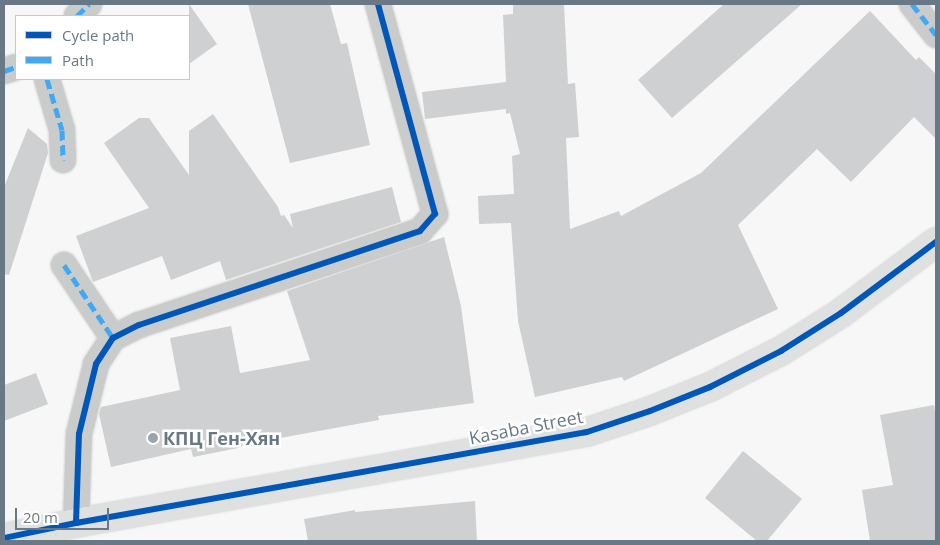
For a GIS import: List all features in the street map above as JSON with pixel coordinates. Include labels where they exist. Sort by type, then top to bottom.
[{"type":"street","points":[[78,15],[88,4]]},
{"type":"street","points":[[76,523],[78,434],[96,364],[113,338],[138,325],[420,231],[435,214],[378,4]]},
{"type":"street","points":[[912,4],[936,35]]},
{"type":"street","points":[[46,80],[62,130],[63,160]]},
{"type":"street","name":"Kasaba Street","points":[[4,538],[76,523],[587,432],[650,411],[710,387],[781,351],[841,314],[936,242]]},
{"type":"street","points":[[64,265],[113,338]]},
{"type":"building","points":[[189,4],[217,44],[190,63],[190,15]]},
{"type":"building","points":[[248,4],[330,4],[341,44],[347,43],[370,145],[290,163]]},
{"type":"building","points":[[513,4],[564,4],[568,84],[575,83],[579,137],[566,138],[570,229],[619,211],[621,216],[701,173],[870,11],[916,60],[919,57],[936,74],[936,139],[914,117],[851,182],[817,149],[738,225],[778,309],[624,381],[622,377],[535,397],[518,321],[511,223],[479,224],[478,196],[514,194],[512,156],[520,154],[510,113],[506,114],[506,109],[425,119],[422,92],[506,82],[503,15],[513,14]]},
{"type":"building","points":[[724,4],[802,4],[672,118],[638,80]]},
{"type":"building","points":[[213,114],[278,207],[281,216],[284,215],[293,228],[290,214],[392,187],[401,222],[226,280],[220,261],[171,280],[162,256],[93,282],[76,236],[149,208],[104,143],[139,118],[149,118],[189,175],[189,131]]},
{"type":"building","points":[[28,128],[47,144],[48,153],[9,275],[4,274],[4,187]]},
{"type":"building","points":[[444,237],[461,306],[474,403],[378,416],[379,420],[253,443],[253,445],[193,457],[191,449],[111,467],[99,414],[101,407],[180,390],[170,338],[231,326],[240,373],[310,360],[287,291]]},
{"type":"building","points":[[36,373],[48,404],[4,421],[4,385]]},
{"type":"building","points":[[934,405],[936,418],[936,541],[870,541],[862,490],[893,485],[880,415]]},
{"type":"building","points":[[743,451],[802,499],[767,541],[757,541],[705,498]]},
{"type":"building","points":[[475,501],[477,541],[308,541],[304,519],[355,510],[355,512]]},
{"type":"marked path","points":[[78,15],[89,4]]},
{"type":"marked path","points":[[912,4],[936,35]]},
{"type":"marked path","points":[[4,71],[15,67]]},
{"type":"marked path","points":[[47,80],[62,130],[63,160]]},
{"type":"marked path","points":[[64,265],[113,338]]},
{"type":"cycle path","points":[[76,523],[79,434],[96,364],[113,338],[139,325],[420,231],[435,214],[378,4]]},
{"type":"cycle path","points":[[4,538],[76,523],[587,432],[650,411],[710,387],[781,351],[841,313],[936,242]]},
{"type":"place","name":"КПЦ Ген-Хян","points":[[153,438]]}]
